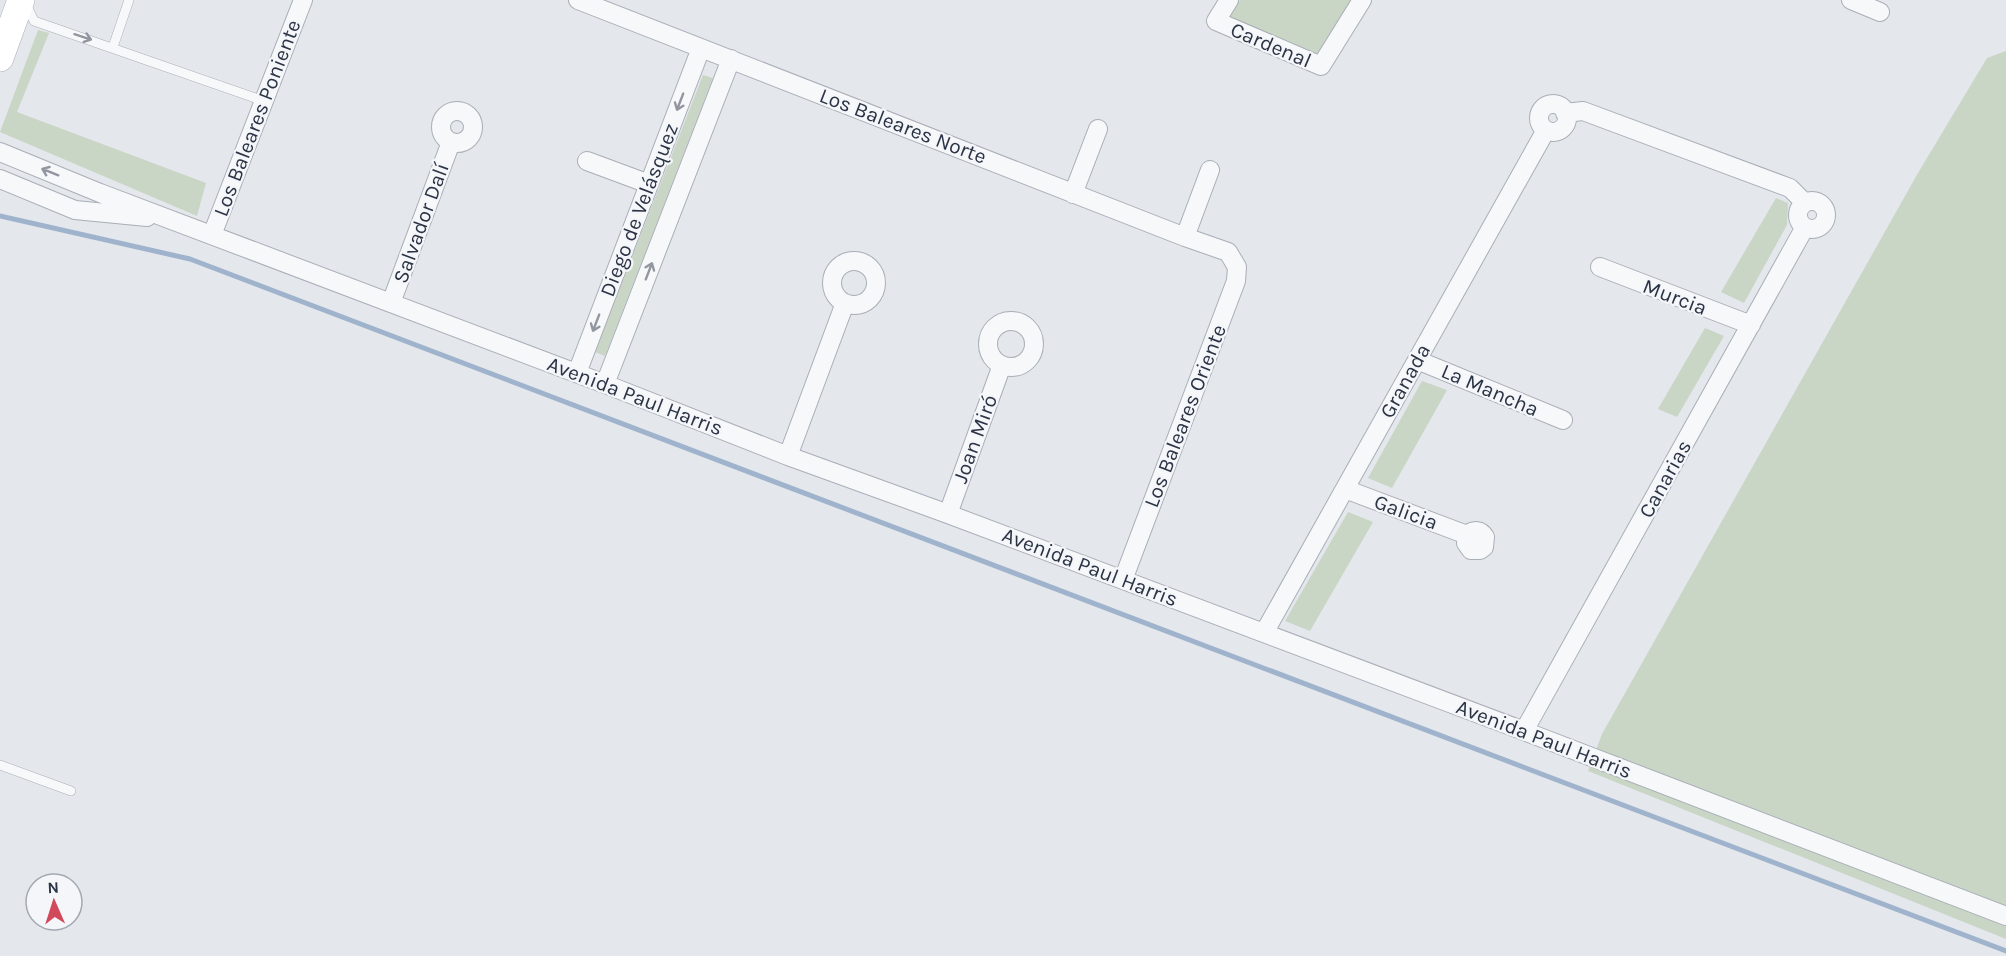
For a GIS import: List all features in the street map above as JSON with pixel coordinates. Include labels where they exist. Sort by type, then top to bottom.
[{"type":"main road","points":[[0,58],[22,0]]},
{"type":"street","name":"Los Baleares Poniente","points":[[212,235],[303,0]]},
{"type":"street","name":"Los Baleares Norte","points":[[578,0],[1073,194],[1228,252]]},
{"type":"street","name":"Cardenal","points":[[1229,0],[1216,21],[1321,66],[1362,0]]},
{"type":"street","points":[[1851,0],[1880,12]]},
{"type":"street","name":"Diego de Velásquez","points":[[577,373],[701,48]]},
{"type":"street","name":"Diego de Velásquez","points":[[606,384],[731,59]]},
{"type":"street","name":"Granada","points":[[1264,633],[1546,130],[1539,118],[1542,109],[1555,104],[1563,108],[1565,113],[1583,111],[1790,188],[1805,203]]},
{"type":"street","points":[[1073,194],[1098,129]]},
{"type":"street","name":"Salvador Dalí","points":[[391,303],[450,142]]},
{"type":"street","name":"Avenida Paul Harris","points":[[0,152],[788,456],[1524,731],[2006,916]]},
{"type":"street","points":[[587,161],[649,184]]},
{"type":"street","points":[[1185,237],[1210,170]]},
{"type":"street","name":"Avenida Paul Harris","points":[[0,178],[75,210],[173,220]]},
{"type":"street","name":"Canarias","points":[[1524,731],[1805,227],[1798,217],[1799,209],[1805,203]]},
{"type":"street","name":"Los Baleares Oriente","points":[[1124,580],[1236,281],[1237,267],[1228,252]]},
{"type":"street","name":"Murcia","points":[[1600,267],[1751,326]]},
{"type":"street","points":[[788,456],[845,303]]},
{"type":"street","name":"La Mancha","points":[[1417,360],[1563,420]]},
{"type":"street","name":"Joan Miró","points":[[948,514],[1002,365]]},
{"type":"street","name":"Galicia","points":[[1345,489],[1467,535]]},
{"type":"lane","points":[[22,0],[34,21],[264,101]]},
{"type":"lane","points":[[113,47],[129,0]]},
{"type":"lane","points":[[0,765],[71,791]]},
{"type":"green space","points":[[1240,0],[1351,0],[1318,54],[1229,18]]},
{"type":"green space","points":[[38,30],[49,33],[17,112],[206,183],[197,216],[0,132]]},
{"type":"green space","points":[[2006,51],[2006,939],[1588,771],[1602,734],[1918,173],[1987,58]]},
{"type":"green space","points":[[703,75],[713,78],[605,356],[595,352]]},
{"type":"green space","points":[[1776,198],[1788,203],[1787,225],[1744,303],[1721,292]]},
{"type":"green space","points":[[1705,328],[1724,336],[1677,417],[1658,409]]},
{"type":"green space","points":[[1422,381],[1447,390],[1392,488],[1368,478]]},
{"type":"green space","points":[[1348,512],[1373,522],[1310,631],[1285,621]]},
{"type":"waterway","points":[[0,216],[190,259],[2006,951]]}]
